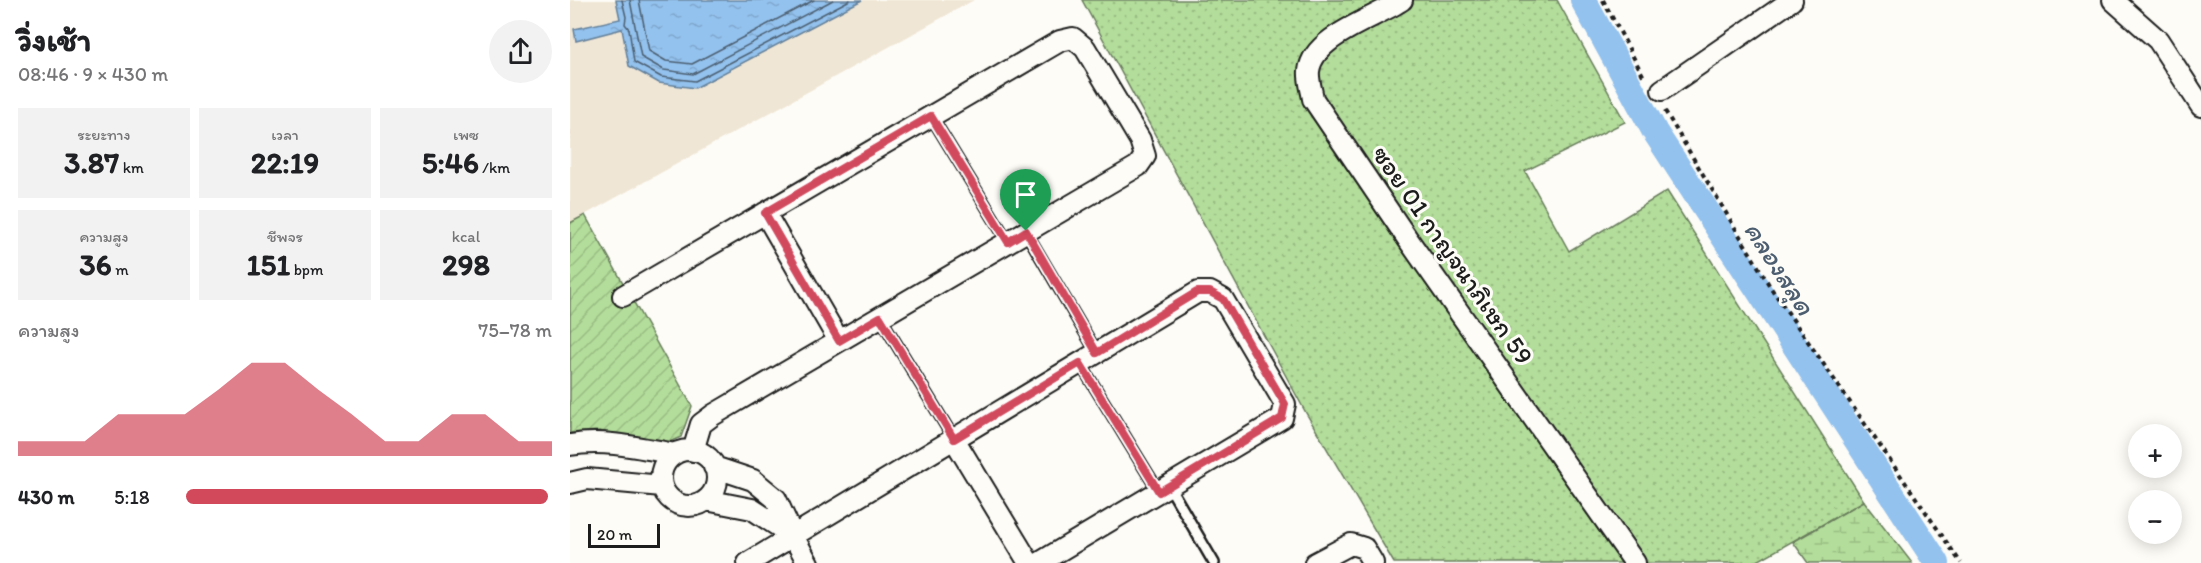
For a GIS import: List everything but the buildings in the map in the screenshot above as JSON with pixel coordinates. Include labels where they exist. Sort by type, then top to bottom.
[{"type":"street","name":"ซอย 01 กาญจนาภิเษก 59","points":[[1402,0],[1336,36],[1315,55],[1309,72],[1313,99],[1407,238],[1635,563]]},
{"type":"street","points":[[1657,92],[1792,0]]},
{"type":"street","points":[[2113,0],[2158,40],[2201,106]]},
{"type":"street","points":[[570,445],[585,443],[627,446],[684,453],[709,459],[714,467],[716,485],[706,500],[698,505],[681,505],[666,495],[662,486],[663,468],[668,460],[684,453],[702,424],[1138,166],[1145,156],[1140,140],[1085,48],[1073,38],[1060,40],[623,296]]},
{"type":"street","points":[[765,213],[839,341]]},
{"type":"street","points":[[748,563],[1197,292],[1210,292],[1223,299],[1285,404],[1282,418],[1039,563]]},
{"type":"street","points":[[954,439],[1029,563]]},
{"type":"street","points":[[714,467],[753,480],[776,499],[808,563]]},
{"type":"street","points":[[570,483],[587,479],[662,486]]},
{"type":"street","points":[[706,500],[752,509],[793,536]]},
{"type":"street","points":[[1315,563],[1351,544],[1364,548],[1373,563]]},
{"type":"lane","points":[[931,116],[1008,242]]},
{"type":"lane","points":[[1026,231],[1097,353]]},
{"type":"lane","points":[[880,317],[954,439]]},
{"type":"lane","points":[[1080,363],[1215,563]]},
{"type":"path","points":[[1603,0],[1771,288],[1961,563]]},
{"type":"shaded area","points":[[570,0],[974,0],[570,223]]},
{"type":"green space","points":[[1082,0],[1557,0],[1625,122],[1525,171],[1569,251],[1667,191],[1864,501],[1754,563],[1394,563],[1306,413]]},
{"type":"green space","points":[[585,215],[692,406],[681,437],[667,443],[599,431],[570,433],[570,223]]},
{"type":"green space","points":[[1864,501],[1912,563],[1808,563],[1793,542]]},
{"type":"water","points":[[616,0],[862,0],[695,88],[659,83],[629,66],[622,29],[576,41],[574,29],[620,19]]},
{"type":"waterway","name":"คลองสลุด","points":[[1583,0],[1655,132],[1937,563]]},
{"type":"route","points":[[931,116],[1008,242],[1026,231],[1097,353],[1197,292],[1210,292],[1223,299],[1285,404],[1282,418],[1159,492],[1080,363],[954,439],[880,317],[839,341],[765,213],[931,116]]}]
